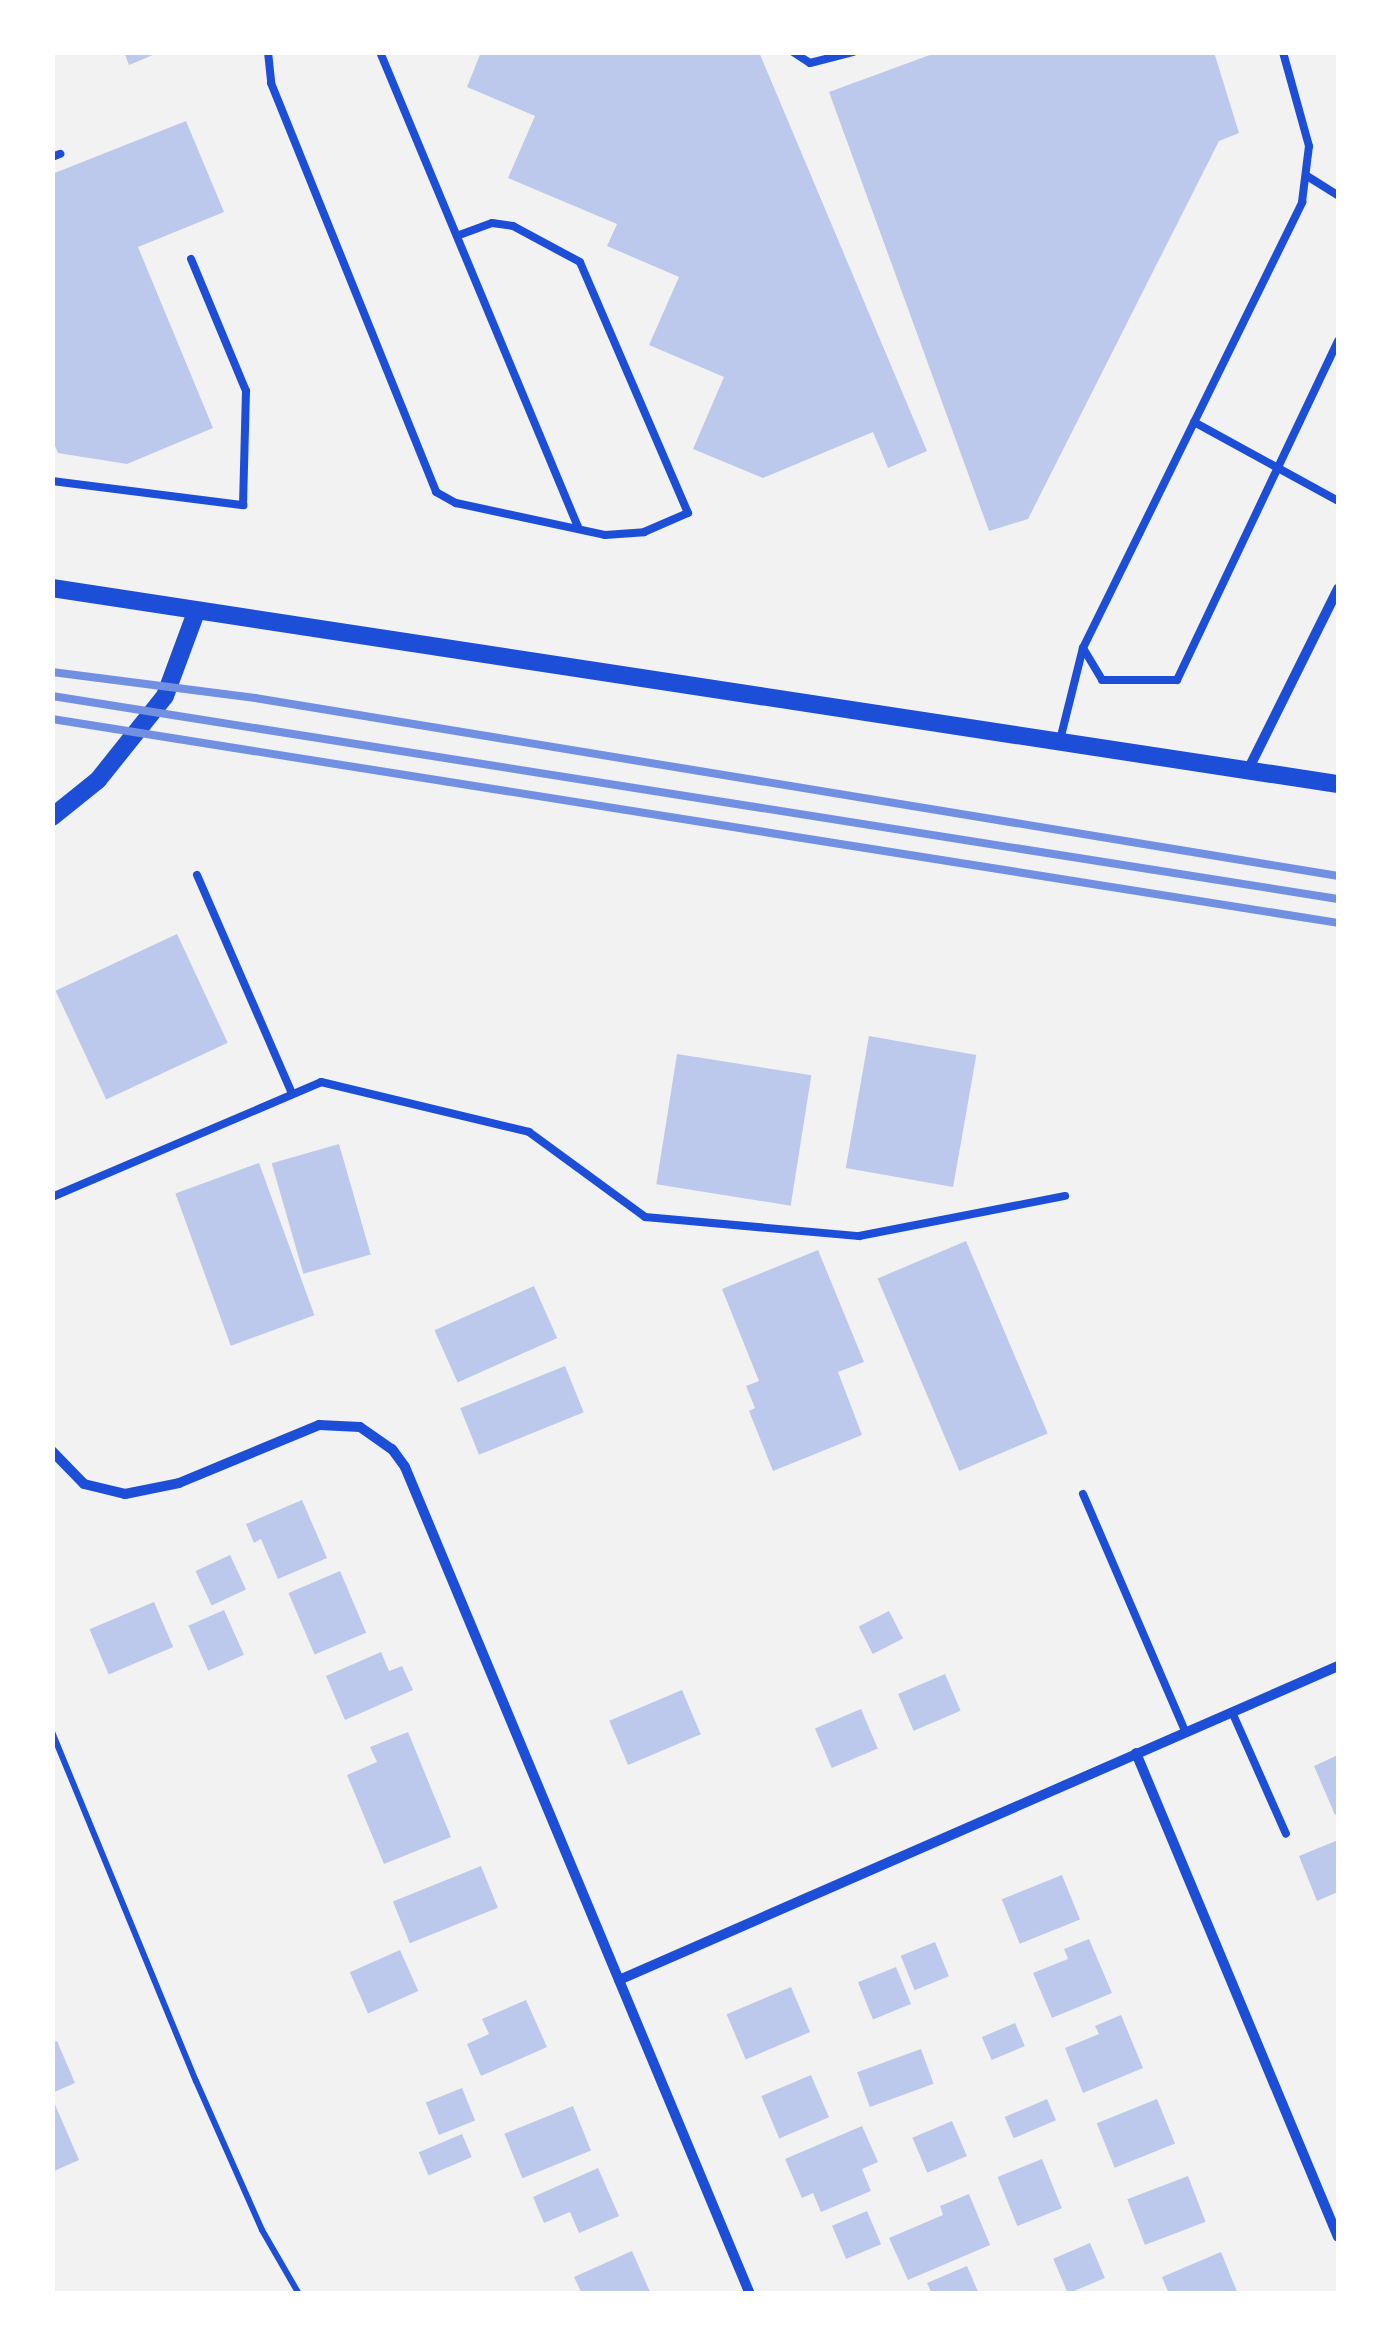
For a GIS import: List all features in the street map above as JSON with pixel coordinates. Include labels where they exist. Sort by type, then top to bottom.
[{"type":"street","points":[[52,588],[1338,784]]},
{"type":"street","points":[[1249,768],[1338,589]]},
{"type":"street","points":[[52,817],[98,780],[177,673],[196,612]]},
{"type":"street","points":[[52,1450],[84,1484],[125,1494],[179,1483],[319,1425],[360,1427],[392,1449],[750,2294]]},
{"type":"street","points":[[619,1980],[1338,1666]]},
{"type":"street","points":[[1136,1752],[1338,2237]]},
{"type":"lane","points":[[268,52],[271,83],[436,492],[456,503],[605,535],[644,532],[688,513],[580,262],[512,226],[492,223],[456,236]]},
{"type":"lane","points":[[380,52],[578,527]]},
{"type":"lane","points":[[794,52],[810,63],[853,52]]},
{"type":"lane","points":[[1060,740],[1083,648],[1302,202],[1309,146],[1283,52]]},
{"type":"lane","points":[[1307,176],[1338,195]]},
{"type":"lane","points":[[52,481],[244,505],[246,391],[191,259]]},
{"type":"lane","points":[[1083,648],[1102,680],[1177,680],[1338,342]]},
{"type":"lane","points":[[1194,422],[1338,501]]},
{"type":"lane","points":[[197,875],[292,1094]]},
{"type":"lane","points":[[54,1193],[320,1082],[529,1132],[646,1218],[859,1236],[1066,1196]]},
{"type":"lane","points":[[1083,1494],[1186,1731]]},
{"type":"lane","points":[[1232,1712],[1286,1834]]},
{"type":"path","points":[[52,1732],[196,2081],[262,2230],[299,2294]]},
{"type":"building","points":[[124,52],[152,52],[153,55],[129,65]]},
{"type":"building","points":[[481,52],[759,52],[927,451],[888,468],[873,432],[763,478],[693,449],[724,377],[649,345],[679,277],[607,246],[617,224],[508,178],[535,116],[467,87]]},
{"type":"building","points":[[938,52],[1214,52],[1239,133],[1219,141],[1028,519],[989,531],[829,92]]},
{"type":"building","points":[[186,121],[224,212],[138,247],[213,428],[127,464],[58,453],[52,439],[52,174]]},
{"type":"building","points":[[177,934],[228,1043],[106,1099],[56,991]]},
{"type":"building","points":[[869,1036],[976,1055],[953,1187],[846,1168]]},
{"type":"building","points":[[677,1054],[811,1075],[791,1206],[656,1184]]},
{"type":"building","points":[[339,1144],[371,1255],[303,1274],[272,1163]]},
{"type":"building","points":[[259,1163],[314,1315],[231,1346],[175,1193]]},
{"type":"building","points":[[966,1241],[1048,1433],[959,1471],[878,1279]]},
{"type":"building","points":[[818,1250],[864,1362],[838,1372],[862,1435],[773,1471],[749,1411],[755,1408],[746,1386],[759,1381],[722,1289]]},
{"type":"building","points":[[534,1286],[557,1338],[458,1382],[434,1330]]},
{"type":"building","points":[[565,1366],[584,1412],[479,1455],[460,1408]]},
{"type":"building","points":[[302,1500],[327,1558],[278,1579],[261,1539],[254,1543],[246,1524]]},
{"type":"building","points":[[230,1555],[246,1589],[212,1605],[196,1571]]},
{"type":"building","points":[[340,1571],[366,1633],[315,1655],[288,1593]]},
{"type":"building","points":[[154,1602],[173,1647],[109,1674],[90,1629]]},
{"type":"building","points":[[224,1610],[244,1655],[208,1671],[188,1626]]},
{"type":"building","points":[[889,1611],[903,1639],[873,1654],[859,1626]]},
{"type":"building","points":[[381,1652],[389,1671],[402,1666],[413,1690],[345,1720],[326,1676]]},
{"type":"building","points":[[945,1674],[961,1711],[914,1731],[898,1694]]},
{"type":"building","points":[[682,1690],[701,1734],[628,1765],[609,1721]]},
{"type":"building","points":[[861,1709],[878,1749],[832,1768],[815,1729]]},
{"type":"building","points":[[408,1732],[451,1837],[384,1864],[347,1775],[377,1762],[370,1747]]},
{"type":"building","points":[[1338,1755],[1338,1813],[1335,1815],[1314,1766]]},
{"type":"building","points":[[1338,1840],[1338,1892],[1317,1901],[1299,1856]]},
{"type":"building","points":[[481,1866],[498,1908],[410,1943],[393,1902]]},
{"type":"building","points":[[1062,1875],[1080,1920],[1020,1944],[1002,1899]]},
{"type":"building","points":[[1089,1939],[1112,1993],[1052,2018],[1033,1973],[1068,1959],[1064,1949]]},
{"type":"building","points":[[935,1942],[949,1976],[915,1990],[901,1956]]},
{"type":"building","points":[[400,1950],[418,1991],[368,2013],[350,1972]]},
{"type":"building","points":[[896,1967],[911,2004],[873,2019],[858,1982]]},
{"type":"building","points":[[791,1987],[810,2032],[746,2059],[727,2014]]},
{"type":"building","points":[[526,2000],[547,2047],[481,2076],[467,2044],[489,2034],[482,2019]]},
{"type":"building","points":[[1121,2015],[1143,2068],[1083,2093],[1065,2048],[1099,2034],[1095,2026]]},
{"type":"building","points":[[1015,2023],[1025,2046],[992,2060],[982,2037]]},
{"type":"building","points":[[57,2041],[75,2083],[52,2093],[52,2043]]},
{"type":"building","points":[[921,2049],[934,2084],[870,2107],[857,2072]]},
{"type":"building","points":[[811,2075],[829,2117],[779,2138],[761,2096]]},
{"type":"building","points":[[462,2088],[475,2120],[439,2135],[426,2103]]},
{"type":"building","points":[[1047,2099],[1056,2120],[1014,2138],[1005,2117]]},
{"type":"building","points":[[1157,2099],[1175,2144],[1115,2168],[1097,2123]]},
{"type":"building","points":[[52,2101],[79,2160],[52,2172]]},
{"type":"building","points":[[573,2106],[591,2151],[522,2178],[504,2134]]},
{"type":"building","points":[[952,2121],[967,2156],[927,2173],[912,2138]]},
{"type":"building","points":[[862,2126],[878,2162],[862,2169],[871,2191],[821,2212],[813,2193],[802,2198],[785,2159]]},
{"type":"building","points":[[462,2134],[472,2157],[429,2175],[419,2152]]},
{"type":"building","points":[[1042,2159],[1062,2208],[1017,2226],[997,2177]]},
{"type":"building","points":[[598,2168],[619,2216],[579,2233],[570,2212],[544,2223],[533,2197]]},
{"type":"building","points":[[1188,2176],[1206,2222],[1145,2245],[1127,2199]]},
{"type":"building","points":[[969,2194],[990,2245],[908,2280],[889,2238],[943,2215],[940,2206]]},
{"type":"building","points":[[867,2211],[881,2244],[846,2259],[832,2226]]},
{"type":"building","points":[[1090,2243],[1105,2278],[1068,2294],[1053,2259]]},
{"type":"building","points":[[632,2251],[651,2294],[582,2294],[574,2277]]},
{"type":"building","points":[[1221,2252],[1238,2294],[1169,2294],[1162,2277]]},
{"type":"building","points":[[967,2266],[979,2294],[932,2294],[927,2283]]},
{"type":"railway","points":[[52,672],[255,698],[1338,876]]},
{"type":"railway","points":[[52,696],[1338,899]]},
{"type":"railway","points":[[52,719],[1338,923]]}]
